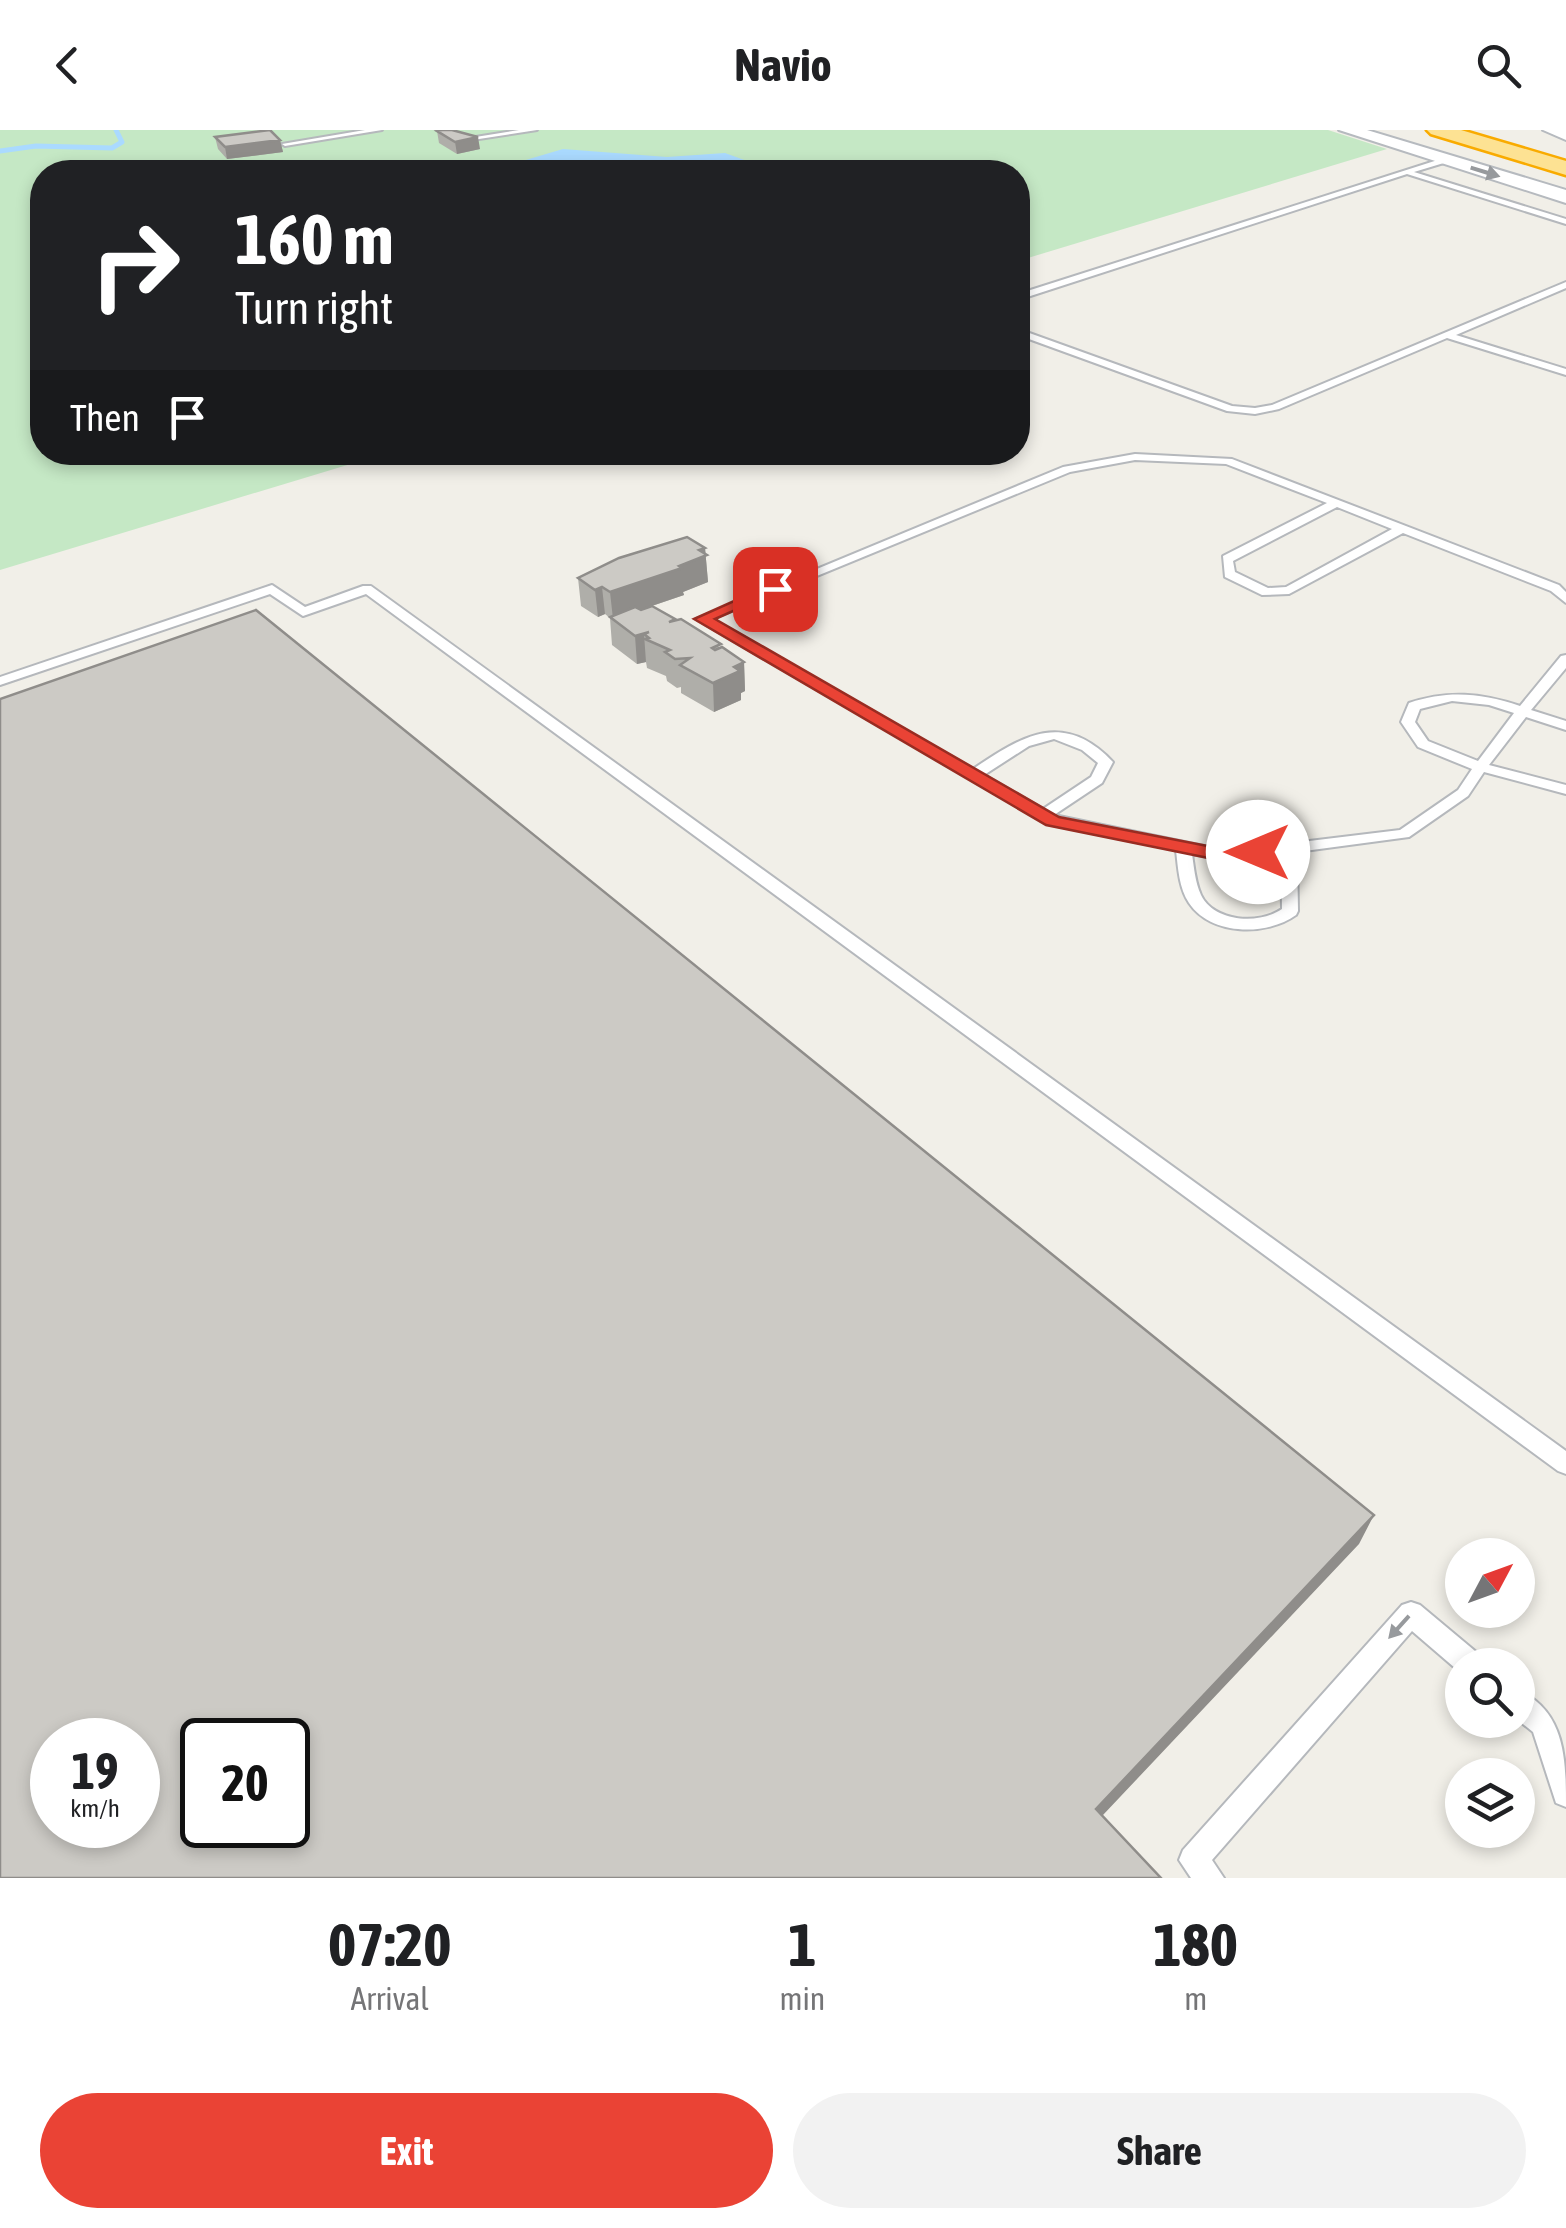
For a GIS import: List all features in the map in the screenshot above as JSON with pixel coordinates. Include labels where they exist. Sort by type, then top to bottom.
[{"type":"highway","points":[[1438,130],[1566,170]]},
{"type":"highway","points":[[1490,130],[1566,152]]},
{"type":"main road","points":[[1348,130],[1566,197]]},
{"type":"main road","points":[[1552,130],[1566,134]]},
{"type":"lane","points":[[285,144],[379,130]]},
{"type":"lane","points":[[466,140],[534,130]]},
{"type":"lane","points":[[1030,293],[1444,160]]},
{"type":"lane","points":[[1406,172],[1566,222]]},
{"type":"lane","points":[[1030,336],[1205,402],[1255,412],[1566,284]]},
{"type":"lane","points":[[1447,336],[1566,372]]},
{"type":"lane","points":[[1566,599],[1556,588],[1228,461],[1135,457],[1067,469],[702,619],[1053,821],[1228,856],[1404,834],[1463,793],[1566,659]]},
{"type":"lane","points":[[1336,503],[1226,559],[1229,574],[1266,592],[1289,590],[1401,529]]},
{"type":"lane","points":[[0,681],[272,589],[303,612],[367,589],[1566,1464]]},
{"type":"lane","points":[[1566,726],[1473,696],[1436,696],[1414,706],[1408,722],[1424,744],[1481,766],[1566,790]]},
{"type":"lane","points":[[974,776],[1030,737],[1051,732],[1091,748],[1106,762],[1098,780],[1043,816]]},
{"type":"lane","points":[[1184,848],[1190,888],[1204,910],[1230,920],[1262,924],[1275,922],[1290,910],[1289,848]]},
{"type":"lane","points":[[1210,1878],[1192,1860],[1411,1614],[1452,1648]]},
{"type":"lane","points":[[1535,1717],[1543,1724],[1566,1793]]},
{"type":"green space","points":[[0,130],[1328,130],[1387,149],[1030,257],[1030,160],[30,160],[30,465],[347,465],[0,570]]},
{"type":"water","points":[[563,149],[667,157],[725,153],[744,160],[526,160]]},
{"type":"building","points":[[270,130],[280,140],[225,147],[215,137]]},
{"type":"building","points":[[452,130],[478,137],[455,142],[437,131]]},
{"type":"building","points":[[687,537],[705,548],[699,550],[707,555],[679,566],[682,568],[610,592],[602,587],[595,590],[578,578],[619,558]]},
{"type":"building","points":[[652,606],[675,619],[669,622],[681,619],[721,644],[712,648],[722,647],[744,662],[734,667],[740,671],[713,683],[680,665],[690,658],[675,659],[665,652],[670,650],[645,639],[649,638],[644,634],[649,632],[635,636],[610,617],[635,607],[641,610]]},
{"type":"building","points":[[256,610],[1374,1515],[1096,1809],[1161,1878],[0,1878],[0,699]]},
{"type":"waterway","points":[[0,151],[36,146],[112,148],[122,142],[116,130]]},
{"type":"route","points":[[775,589],[702,619],[1053,821],[1228,856],[1258,852]]}]
